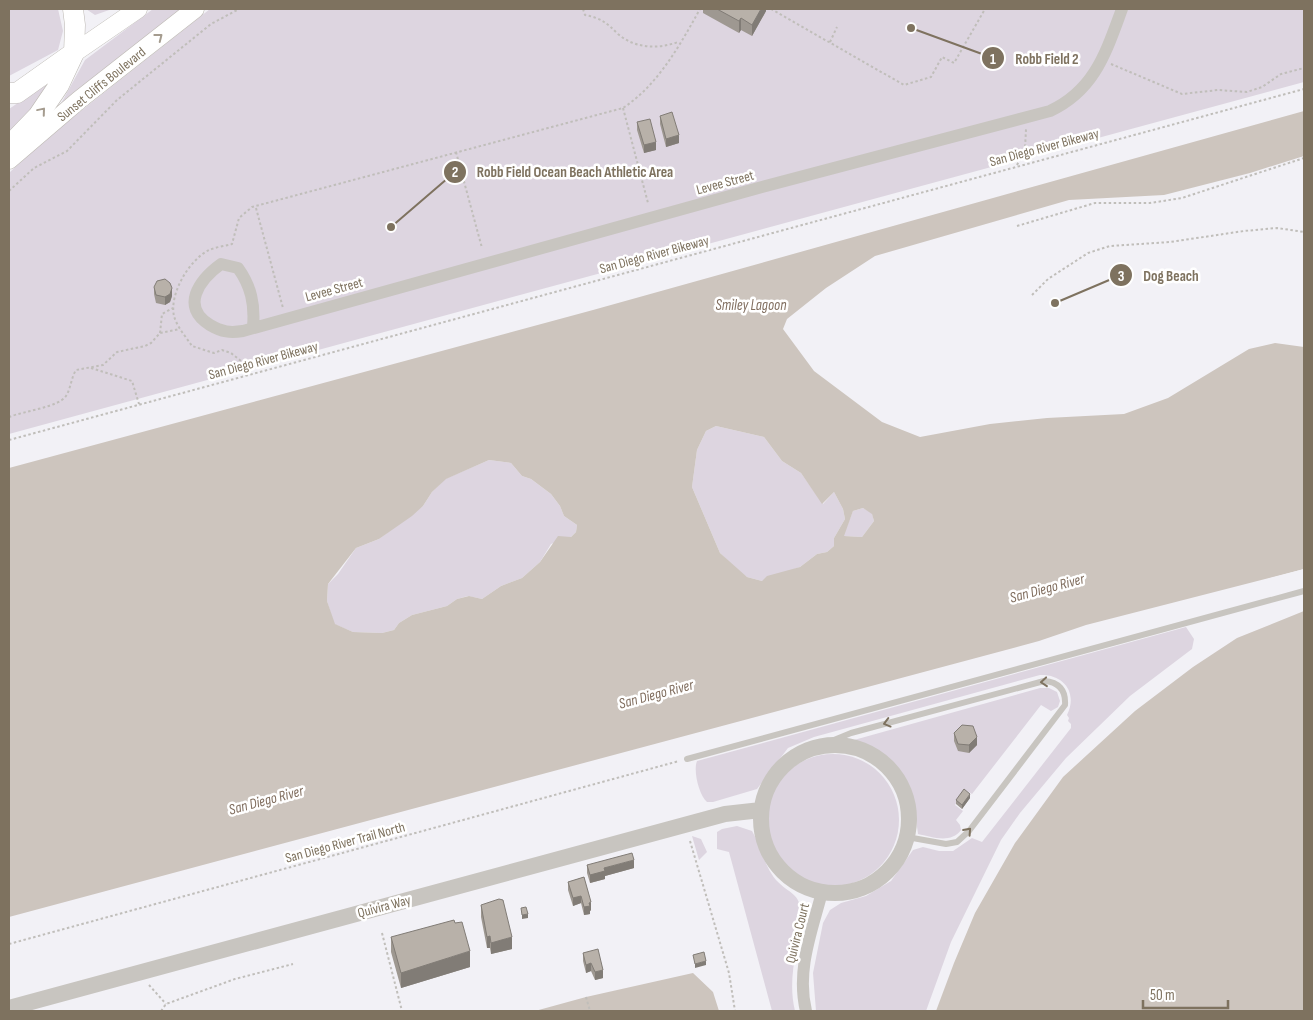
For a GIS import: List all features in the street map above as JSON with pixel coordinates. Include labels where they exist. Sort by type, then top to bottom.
[{"type":"main road","points":[[9,146],[50,102],[74,53],[75,25],[73,9]]},
{"type":"main road","points":[[11,95],[138,9]]},
{"type":"main road","name":"Sunset Cliffs Boulevard","points":[[9,160],[79,100],[195,9]]},
{"type":"street","name":"Levee Street","points":[[254,327],[255,310],[247,281],[238,268],[221,264],[210,272],[199,288],[194,307],[197,316],[215,328],[229,333],[254,327],[762,187],[1050,111],[1069,102],[1085,86],[1101,60],[1122,9]]},
{"type":"street","points":[[838,745],[860,749],[879,759],[895,775],[905,794],[909,816],[907,837],[898,857],[884,874],[859,888],[844,892],[822,892],[796,882],[775,863],[766,847],[761,828],[761,810],[767,788],[779,770],[796,756],[817,747],[838,745]]},
{"type":"street","name":"Quivira Way","points":[[11,1009],[725,814],[761,810]]},
{"type":"street","name":"Quivira Court","points":[[806,1011],[802,974],[822,892]]},
{"type":"lane","points":[[686,759],[1304,591]]},
{"type":"lane","points":[[817,747],[851,733],[1044,681],[1054,682],[1062,688],[1066,695],[1065,705],[957,842],[946,844],[907,837]]},
{"type":"path","points":[[9,191],[34,168],[67,151],[117,100],[211,24],[239,9]]},
{"type":"path","points":[[583,9],[585,15],[599,18],[610,24],[619,35],[652,48],[680,42]]},
{"type":"path","points":[[246,375],[241,361],[237,357],[222,350],[214,353],[192,346],[174,315],[179,285],[195,262],[210,250],[232,244],[239,218],[252,208],[623,108],[648,89],[700,9]]},
{"type":"path","points":[[771,9],[904,85],[931,78],[942,57],[954,63],[984,9]]},
{"type":"path","points":[[830,42],[837,27]]},
{"type":"path","points":[[1101,60],[1182,94],[1218,90],[1247,92],[1262,87],[1281,74],[1304,68]]},
{"type":"path","name":"San Diego River Bikeway","points":[[9,440],[1016,165],[1304,89]]},
{"type":"path","points":[[623,108],[648,203]]},
{"type":"path","points":[[1016,165],[1026,141],[1024,118]]},
{"type":"path","points":[[456,152],[482,248]]},
{"type":"path","points":[[1017,226],[1095,203],[1150,203],[1182,198],[1304,158]]},
{"type":"path","points":[[256,208],[286,318]]},
{"type":"path","points":[[1032,295],[1056,274],[1088,253],[1110,246],[1170,242],[1277,228],[1304,232]]},
{"type":"path","points":[[160,333],[162,314],[174,307]]},
{"type":"path","points":[[9,417],[29,410],[57,404],[68,394],[76,370],[103,365],[122,350],[145,346],[160,333],[181,329]]},
{"type":"path","points":[[89,367],[132,381],[139,404]]},
{"type":"path","name":"San Diego River Trail North","points":[[9,944],[686,759]]},
{"type":"path","points":[[690,841],[728,971],[735,1011]]},
{"type":"path","points":[[382,934],[402,1011]]},
{"type":"path","points":[[161,1011],[166,1004],[235,979],[293,964]]},
{"type":"path","points":[[138,973],[166,1004]]},
{"type":"path","points":[[586,997],[590,1011]]},
{"type":"shaded area","points":[[9,9],[58,9],[63,31],[58,50],[9,76]]},
{"type":"shaded area","points":[[86,9],[112,9],[95,15]]},
{"type":"shaded area","points":[[153,9],[185,9],[58,109],[85,60]]},
{"type":"shaded area","points":[[210,9],[1304,9],[1304,82],[9,434],[9,173],[44,140]]},
{"type":"shaded area","points":[[43,86],[46,86],[46,90],[9,137],[9,109]]},
{"type":"shaded area","points":[[716,426],[764,437],[782,461],[801,473],[823,504],[834,492],[843,509],[845,519],[834,538],[834,546],[827,552],[817,554],[800,567],[762,581],[747,577],[720,553],[692,487],[697,450],[706,431]]},
{"type":"shaded area","points":[[489,460],[511,463],[522,476],[531,479],[551,494],[560,506],[564,516],[577,525],[576,532],[571,537],[551,544],[540,562],[522,578],[501,586],[482,599],[468,596],[457,599],[447,606],[412,615],[399,623],[394,630],[382,633],[353,632],[334,624],[327,601],[328,584],[338,574],[356,548],[379,539],[423,506],[432,492],[445,479]]},
{"type":"shaded area","points":[[863,508],[872,513],[874,521],[862,537],[843,536],[853,511]]},
{"type":"shaded area","points":[[1186,627],[1194,639],[1192,649],[1130,696],[1066,758],[1020,813],[1001,840],[951,942],[926,1011],[816,1011],[813,973],[823,923],[830,910],[841,903],[866,896],[891,881],[913,850],[923,847],[939,851],[953,851],[972,838],[982,842],[1071,728],[1067,715],[1070,707],[1070,692],[1062,681],[1040,675],[814,737],[788,748],[757,789],[713,802],[707,802],[699,789],[696,777],[697,761]]},
{"type":"shaded area","points":[[1040,688],[1049,688],[1057,692],[1060,701],[1058,707],[1051,711],[1041,705],[972,794],[965,790],[955,805],[963,811],[956,820],[961,830],[952,837],[935,838],[918,834],[909,792],[899,772],[885,757],[854,740]]},
{"type":"shaded area","points":[[833,754],[846,755],[858,759],[880,773],[894,795],[898,807],[898,833],[894,845],[880,867],[858,881],[846,885],[833,886],[820,885],[808,881],[786,867],[772,845],[768,833],[767,820],[768,807],[772,795],[786,773],[808,759],[820,755]]},
{"type":"shaded area","points":[[737,826],[752,831],[772,874],[781,885],[796,897],[801,907],[802,915],[792,987],[795,1011],[772,1011],[729,852],[717,849],[717,832]]},
{"type":"shaded area","points":[[692,836],[701,839],[707,852],[699,860]]},
{"type":"water","points":[[1304,111],[1304,156],[1250,173],[1164,195],[1069,200],[875,256],[826,288],[787,319],[783,329],[814,371],[882,422],[920,437],[990,424],[1047,418],[1124,414],[1168,398],[1249,349],[1275,343],[1304,347],[1304,569],[1086,625],[1039,641],[9,917],[9,468],[593,310]],"holes":[[[716,426],[764,437],[782,461],[801,473],[822,504],[834,492],[843,509],[845,519],[834,538],[834,546],[827,552],[817,554],[800,567],[767,576],[762,581],[747,577],[720,553],[692,487],[697,450],[706,431]],[[489,460],[511,463],[522,476],[531,479],[551,494],[560,506],[564,516],[577,525],[576,532],[571,537],[558,536],[540,562],[522,578],[501,586],[482,599],[469,596],[457,599],[447,606],[412,615],[399,623],[394,630],[382,633],[353,632],[335,624],[327,601],[328,584],[356,548],[379,539],[412,516],[423,506],[432,492],[446,479]],[[863,508],[872,514],[874,521],[862,537],[844,536],[853,511]]]},
{"type":"water","points":[[1304,611],[1304,1011],[936,1011],[975,913],[1015,843],[1063,777],[1135,711],[1193,667],[1237,638]]},
{"type":"water","points":[[693,973],[713,992],[719,1011],[535,1011],[586,997]]},
{"type":"pier","points":[[1304,569],[1304,572],[1264,582],[1264,580]]},
{"type":"building","points":[[717,9],[761,9],[752,25],[741,18],[739,21]]},
{"type":"building","points":[[672,112],[679,135],[666,139],[660,116]]},
{"type":"building","points":[[650,119],[656,142],[644,145],[637,122]]},
{"type":"building","points":[[165,279],[172,288],[170,294],[165,297],[156,295],[154,287],[157,281]]},
{"type":"building","points":[[962,725],[973,726],[977,737],[969,745],[958,744],[954,733]]},
{"type":"building","points":[[964,789],[970,794],[962,805],[956,800]]},
{"type":"building","points":[[632,853],[634,860],[604,868],[605,871],[590,875],[587,865]]},
{"type":"building","points":[[584,877],[591,902],[589,903],[590,906],[584,907],[581,896],[573,898],[568,882]]},
{"type":"building","points":[[499,899],[503,900],[512,937],[491,943],[490,936],[487,937],[481,905]]},
{"type":"building","points":[[526,907],[528,914],[522,915],[521,908]]},
{"type":"building","points":[[454,920],[455,923],[462,922],[470,951],[401,973],[391,937]]},
{"type":"building","points":[[598,949],[603,970],[595,972],[591,963],[586,965],[583,953]]},
{"type":"building","points":[[704,952],[706,961],[695,964],[693,955]]},
{"type":"place","name":"Robb Field 2","points":[[911,28]]},
{"type":"place","name":"Robb Field Ocean Beach Athletic Area","points":[[391,227]]},
{"type":"place","name":"Dog Beach","points":[[1055,303]]},
{"type":"water label","name":"Smiley Lagoon","points":[[751,305]]},
{"type":"water label","name":"San Diego River","points":[[1047,588]]},
{"type":"water label","name":"San Diego River","points":[[656,694]]},
{"type":"water label","name":"San Diego River","points":[[266,800]]}]
